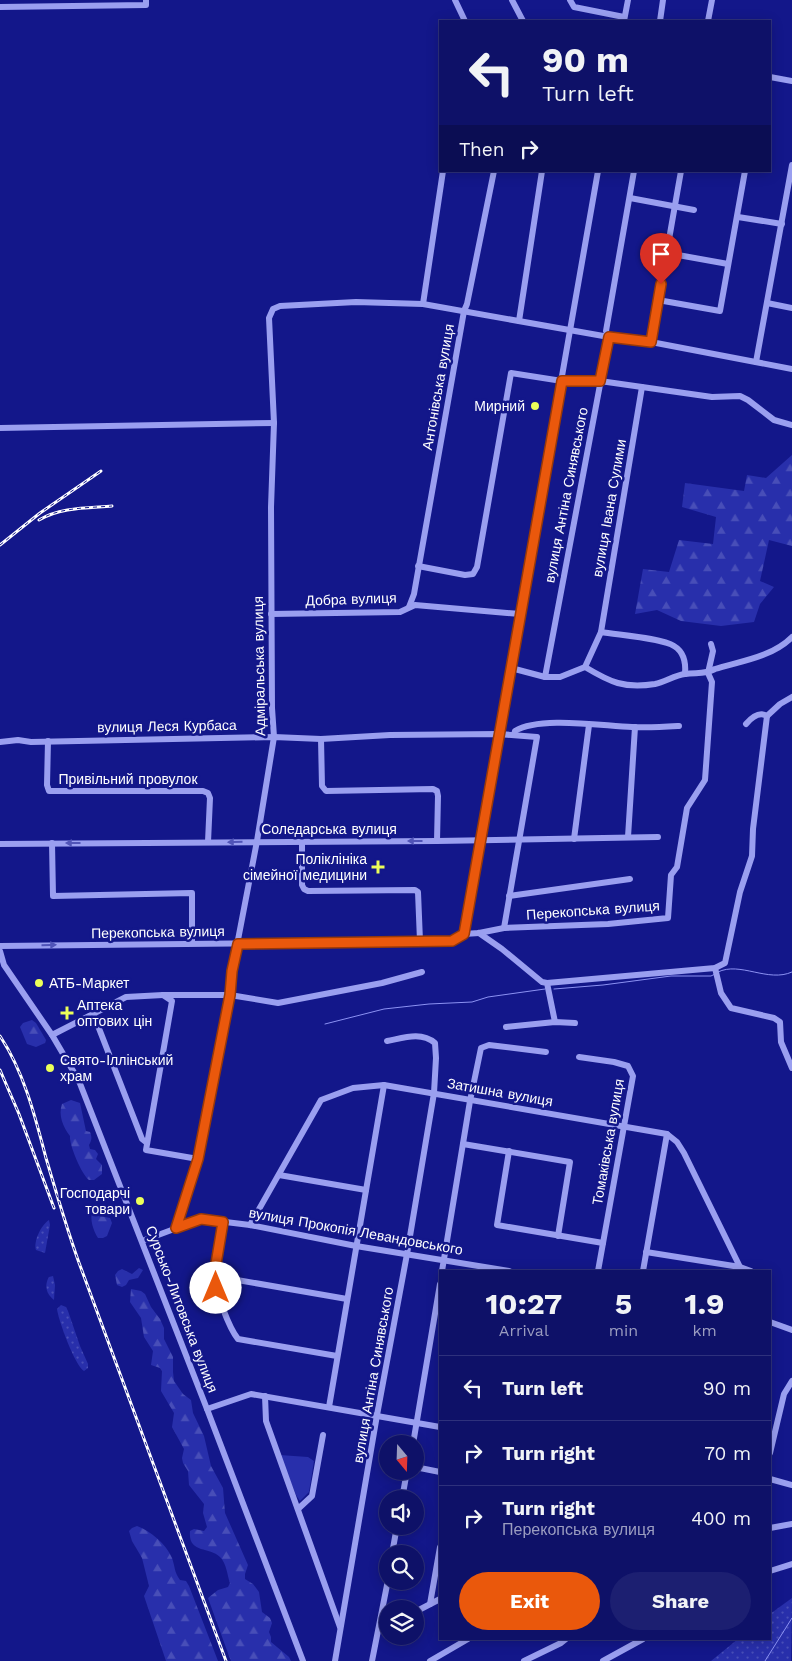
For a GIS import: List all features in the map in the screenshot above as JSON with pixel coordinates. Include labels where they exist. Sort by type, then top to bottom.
[{"type":"street","points":[[0,7],[146,5],[146,0]]},
{"type":"street","points":[[454,0],[464,20]]},
{"type":"street","points":[[512,0],[522,20]]},
{"type":"street","points":[[570,0],[575,4],[624,19],[628,0]]},
{"type":"street","points":[[660,20],[664,0]]},
{"type":"street","points":[[708,20],[712,0]]},
{"type":"street","points":[[771,77],[792,81]]},
{"type":"street","points":[[756,362],[788,201],[792,165]]},
{"type":"street","points":[[443,172],[424,304],[609,337],[651,342],[792,369]]},
{"type":"street","name":"Антонівська вулиця","points":[[409,607],[414,594],[464,311],[494,172]]},
{"type":"street","points":[[519,321],[542,172]]},
{"type":"street","name":"вулиця Антіна Синявського","points":[[464,934],[598,172]]},
{"type":"street","name":"вулиця Антіна Синявського","points":[[545,677],[609,337],[606,331],[634,172]]},
{"type":"street","points":[[651,342],[681,172]]},
{"type":"street","points":[[658,300],[720,311],[745,172]]},
{"type":"street","points":[[630,198],[694,210]]},
{"type":"street","points":[[738,217],[782,224]]},
{"type":"street","points":[[667,253],[728,264]]},
{"type":"street","name":"Адміральська вулиця","points":[[176,1228],[198,1159],[230,995],[232,971],[257,841],[274,737],[272,708],[271,506],[274,423],[270,318],[273,309],[280,306],[356,302],[424,304]]},
{"type":"street","points":[[767,303],[792,308]]},
{"type":"street","points":[[418,566],[465,575],[473,574],[477,567],[511,373],[562,381],[600,381],[712,397],[740,396],[774,420],[792,425]]},
{"type":"street","name":"вулиця Івана Сулими","points":[[585,667],[601,632],[642,387]]},
{"type":"street","points":[[0,428],[274,423]]},
{"type":"street","name":"Добра вулиця","points":[[271,614],[400,612],[415,605],[520,614]]},
{"type":"street","points":[[601,632],[652,640],[675,646],[685,659],[685,674]]},
{"type":"street","points":[[511,668],[545,677],[560,677],[585,667],[614,684],[655,684],[685,674],[708,673],[715,669],[762,655],[782,646],[792,636]]},
{"type":"street","points":[[708,673],[713,651],[711,644]]},
{"type":"street","name":"Перекопська вулиця","points":[[0,946],[452,941],[464,934],[504,928],[608,924],[668,918],[670,875],[677,867],[687,808],[705,780],[712,682],[708,673]]},
{"type":"street","points":[[479,933],[542,982],[548,983],[716,970],[725,963],[740,892],[752,856],[753,829],[768,716],[780,704],[792,697]]},
{"type":"street","points":[[746,724],[757,715],[768,716]]},
{"type":"street","points":[[514,735],[515,731],[523,726],[541,723],[635,727],[678,726]]},
{"type":"street","points":[[574,839],[589,725]]},
{"type":"street","points":[[628,837],[635,727]]},
{"type":"street","name":"вулиця Леся Курбаса","points":[[0,742],[18,740],[274,737],[321,739],[390,735],[499,734],[537,737],[529,789],[518,840]]},
{"type":"street","points":[[321,739],[323,790],[433,789],[437,791],[437,841]]},
{"type":"street","name":"Привільний провулок","points":[[48,741],[47,785],[49,791],[208,793],[210,798],[208,842]]},
{"type":"street","name":"Соледарська вулиця","points":[[0,844],[437,841],[658,836]]},
{"type":"street","points":[[504,928],[518,840]]},
{"type":"street","points":[[302,842],[302,885],[308,891],[414,890],[418,892],[420,940]]},
{"type":"street","points":[[52,843],[53,896],[192,893],[192,943]]},
{"type":"street","points":[[509,896],[630,880]]},
{"type":"street","name":"Сурсько-Литовська вулиця","points":[[0,951],[4,964],[52,1035],[79,1081],[303,1661]]},
{"type":"street","points":[[716,970],[721,993],[732,1008],[774,1018],[780,1022],[781,1042],[792,1068]]},
{"type":"street","points":[[52,1035],[126,997],[230,995],[278,1002],[382,983],[422,972]]},
{"type":"street","points":[[548,983],[555,1022]]},
{"type":"street","points":[[163,995],[172,1001],[146,1150],[198,1159]]},
{"type":"street","points":[[94,1013],[142,1139],[147,1143]]},
{"type":"street","points":[[506,1027],[555,1022],[575,1023]]},
{"type":"street","name":"вулиця Антіна Синявського","points":[[335,1661],[434,1093],[435,1043],[429,1038],[422,1036],[386,1041]]},
{"type":"street","points":[[442,1270],[479,1052],[481,1048],[489,1045],[546,1052]]},
{"type":"street","name":"Томаківська вулиця","points":[[579,1057],[628,1066],[633,1076],[598,1270]]},
{"type":"street","points":[[329,1407],[384,1085]]},
{"type":"street","name":"Затишна вулиця","points":[[250,1225],[321,1100],[353,1088],[384,1085],[667,1134]]},
{"type":"street","points":[[643,1270],[667,1134],[677,1142],[746,1269]]},
{"type":"street","points":[[463,1144],[570,1162],[558,1236]]},
{"type":"street","points":[[509,1152],[497,1225],[604,1243]]},
{"type":"street","points":[[280,1175],[366,1190]]},
{"type":"street","name":"вулиця Прокопія Левандовського","points":[[142,1241],[201,1219],[250,1225],[356,1246],[504,1270]]},
{"type":"street","points":[[223,1222],[214,1276],[216,1288],[232,1332],[238,1339],[337,1356]]},
{"type":"street","points":[[646,1252],[746,1269]]},
{"type":"street","points":[[214,1276],[347,1299]]},
{"type":"street","points":[[414,1435],[439,1305]]},
{"type":"street","points":[[771,1322],[792,1330]]},
{"type":"street","points":[[771,1449],[784,1394],[792,1381]]},
{"type":"street","points":[[207,1409],[251,1394],[377,1414],[439,1427]]},
{"type":"street","points":[[265,1396],[266,1421],[341,1628]]},
{"type":"street","points":[[298,1508],[312,1496],[323,1435]]},
{"type":"street","points":[[424,1469],[439,1472]]},
{"type":"street","points":[[771,1480],[792,1485]]},
{"type":"street","points":[[771,1528],[792,1524]]},
{"type":"street","points":[[430,1604],[439,1558]]},
{"type":"street","points":[[771,1571],[792,1564]]},
{"type":"street","points":[[372,1661],[386,1590]]},
{"type":"street","points":[[424,1607],[439,1600]]},
{"type":"street","points":[[430,1661],[466,1640]]},
{"type":"street","points":[[524,1661],[565,1640]]},
{"type":"street","points":[[603,1661],[641,1640]]},
{"type":"green space","points":[[792,455],[792,546],[769,540],[760,581],[774,587],[760,604],[754,622],[721,626],[681,621],[657,610],[635,614],[643,569],[669,572],[679,540],[713,544],[716,517],[682,507],[685,483],[744,491],[747,475],[766,478]]},
{"type":"green space","points":[[32,1020],[36,1023],[46,1040],[45,1043],[36,1047],[27,1044],[20,1027],[23,1023]]},
{"type":"green space","points":[[71,1100],[80,1103],[86,1131],[90,1132],[91,1135],[90,1149],[95,1150],[98,1154],[96,1159],[102,1165],[102,1174],[94,1180],[89,1180],[86,1177],[80,1166],[74,1153],[70,1136],[62,1121],[62,1104]]},
{"type":"green space","points":[[92,1211],[100,1216],[110,1218],[112,1223],[107,1236],[103,1238],[98,1238],[95,1232]]},
{"type":"green space","points":[[49,1220],[50,1225],[45,1253],[36,1250],[35,1247],[41,1230]]},
{"type":"green space","points":[[139,1268],[143,1270],[138,1278],[129,1280],[122,1287],[117,1285],[115,1275],[118,1271],[122,1269],[132,1274]]},
{"type":"green space","points":[[53,1276],[55,1285],[54,1300],[49,1295],[46,1286],[49,1277]]},
{"type":"green space","points":[[131,1289],[145,1294],[164,1328],[164,1339],[173,1357],[174,1381],[183,1394],[191,1400],[193,1413],[204,1436],[211,1466],[223,1488],[225,1513],[248,1565],[245,1579],[253,1584],[259,1592],[262,1612],[270,1618],[272,1623],[269,1632],[271,1642],[289,1657],[291,1661],[231,1661],[208,1598],[218,1590],[228,1587],[230,1583],[224,1563],[220,1557],[196,1546],[190,1538],[190,1531],[194,1529],[204,1531],[207,1527],[203,1513],[204,1504],[189,1485],[188,1471],[182,1458],[184,1449],[172,1427],[174,1413],[161,1391],[162,1371],[160,1368],[151,1365],[153,1351],[144,1337],[141,1318],[130,1302]]},
{"type":"green space","points":[[61,1305],[66,1307],[68,1311],[88,1364],[88,1368],[84,1371],[76,1361],[64,1332],[57,1309]]},
{"type":"green space","points":[[280,1455],[308,1457],[314,1461],[309,1492],[300,1501],[296,1495]]},
{"type":"green space","points":[[137,1526],[148,1531],[166,1548],[172,1558],[178,1577],[180,1580],[186,1581],[189,1586],[218,1661],[166,1661],[144,1596],[149,1586],[142,1558],[132,1541],[129,1531]]},
{"type":"green space","points":[[792,1598],[791,1661],[711,1661],[737,1640],[771,1640],[771,1613]]},
{"type":"waterway","points":[[718,972],[727,969],[773,975],[783,975],[792,972]]},
{"type":"waterway","points":[[554,989],[671,976],[711,976],[715,974]]},
{"type":"waterway","points":[[325,1024],[384,1009],[472,1002],[488,997],[545,989]]},
{"type":"waterway","points":[[765,1661],[792,1618]]},
{"type":"railway","points":[[0,545],[40,513],[101,471]]},
{"type":"railway","points":[[39,520],[65,510],[112,506]]},
{"type":"railway","points":[[0,1036],[16,1064],[28,1095],[57,1196],[78,1260],[226,1661]]},
{"type":"railway","points":[[0,1070],[19,1114],[54,1208]]},
{"type":"place","name":"Мирний","points":[[535,406]]},
{"type":"place","name":"Поліклініка сімейної медицини","points":[[378,867]]},
{"type":"place","name":"АТБ-Маркет","points":[[39,983]]},
{"type":"place","name":"Аптека оптових цін","points":[[67,1013]]},
{"type":"place","name":"Свято-Іллінський храм","points":[[50,1068]]},
{"type":"place","name":"Господарчі товари","points":[[140,1201]]},
{"type":"route","points":[[216,1288],[214,1276],[223,1222],[201,1219],[176,1228],[198,1159],[238,944],[452,941],[464,934],[562,381],[600,381],[609,337],[651,342],[661,284]]}]
